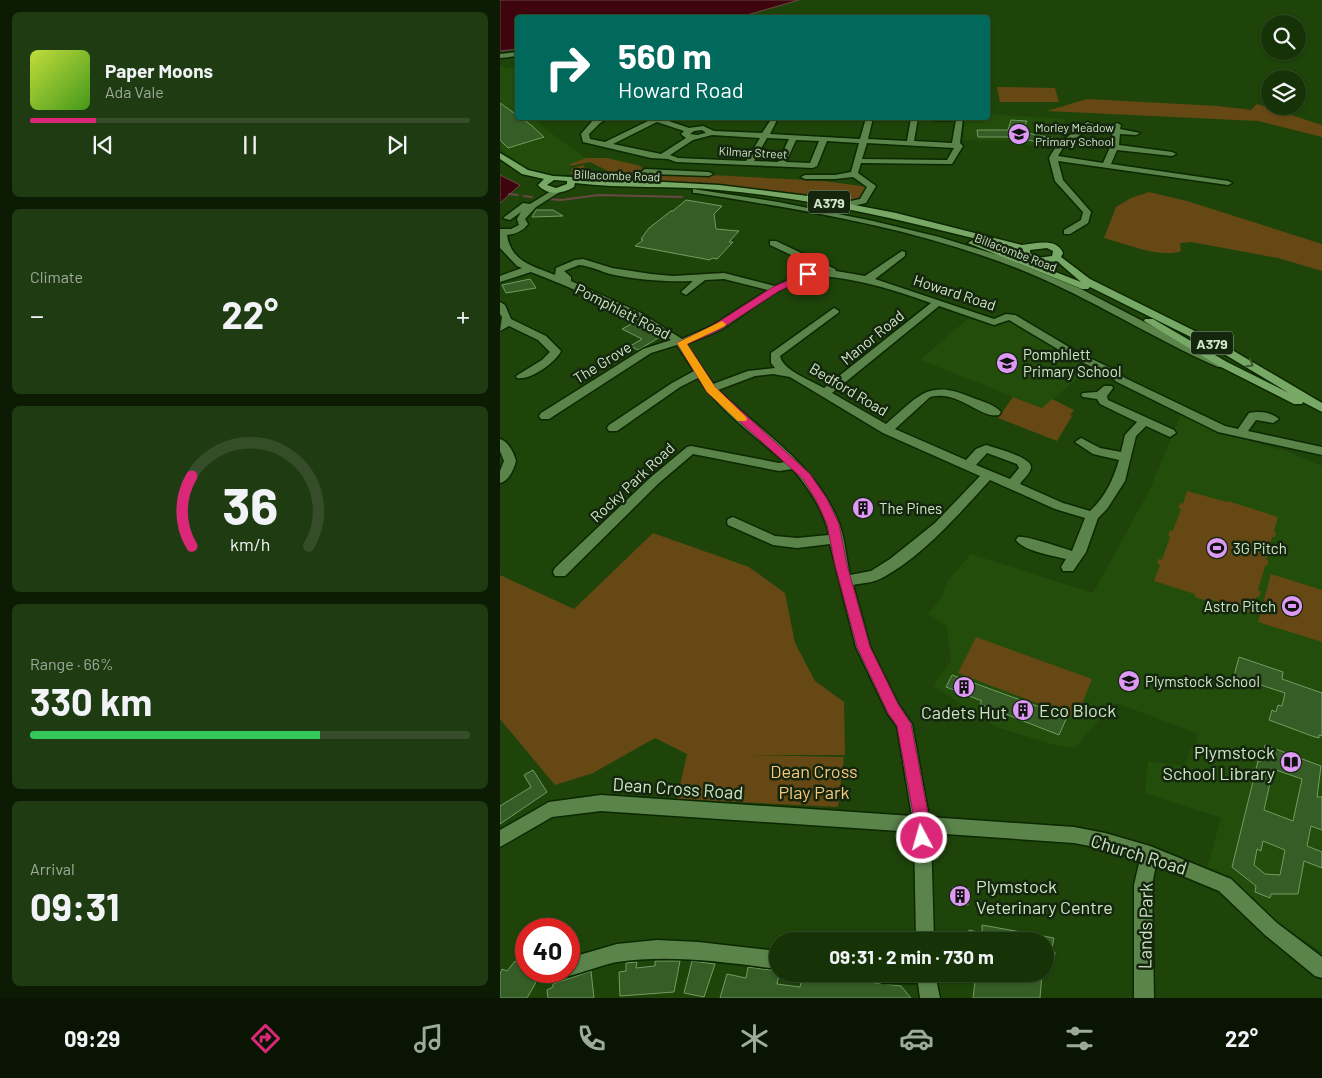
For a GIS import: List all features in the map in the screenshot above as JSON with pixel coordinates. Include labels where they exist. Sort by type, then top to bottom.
[{"type":"main road","name":"Billacombe Road","points":[[501,159],[525,172],[552,178]]},
{"type":"main road","name":"Billacombe Road","points":[[501,159],[526,180],[543,187]]},
{"type":"main road","name":"A379","points":[[543,187],[566,186],[564,177],[552,178]]},
{"type":"main road","points":[[543,187],[544,182],[552,178]]},
{"type":"main road","name":"Billacombe Road","points":[[566,186],[631,184],[737,189],[844,205],[870,210],[1026,252],[1035,260],[1051,260],[1065,263],[1080,277],[1097,287],[1223,349],[1322,408]]},
{"type":"main road","name":"Billacombe Road","points":[[566,186],[741,194],[800,202],[892,220],[954,237],[1026,252],[1039,244],[1050,246],[1057,250],[1058,253],[1051,260]]},
{"type":"main road","name":"Billacombe Road","points":[[954,237],[1059,276],[1114,301]]},
{"type":"main road","name":"Billacombe Road","points":[[1051,260],[1114,301],[1202,354],[1322,416]]},
{"type":"main road","name":"A379","points":[[1180,328],[1212,347],[1210,351],[1202,354]]},
{"type":"main road","name":"A379","points":[[1223,349],[1219,353],[1221,359],[1245,375]]},
{"type":"street","points":[[500,56],[515,54]]},
{"type":"street","name":"Kilmar Street","points":[[601,120],[589,129],[584,137],[590,142],[608,144],[651,156],[663,156],[676,160],[813,166],[824,139]]},
{"type":"street","points":[[608,144],[652,120]]},
{"type":"street","points":[[660,120],[690,134]]},
{"type":"street","points":[[749,163],[773,120]]},
{"type":"street","points":[[854,174],[870,120]]},
{"type":"street","points":[[910,143],[915,120]]},
{"type":"street","points":[[959,146],[956,143],[960,120]]},
{"type":"street","points":[[1067,232],[1085,221],[1088,212],[1059,181],[1053,158],[1060,147],[1090,124]]},
{"type":"street","points":[[663,156],[690,134],[703,128],[709,130],[710,133],[763,137],[959,146]]},
{"type":"street","points":[[1104,166],[1114,147],[1117,128],[1136,133]]},
{"type":"street","points":[[781,165],[793,138]]},
{"type":"street","points":[[858,161],[949,162],[959,146]]},
{"type":"street","points":[[1114,147],[1172,154]]},
{"type":"street","points":[[1053,158],[1228,184]]},
{"type":"street","points":[[631,184],[648,171],[709,174]]},
{"type":"street","points":[[811,176],[835,177],[854,174],[872,186],[863,201],[844,205]]},
{"type":"street","points":[[503,219],[521,219],[524,213],[539,201],[566,186]]},
{"type":"street","points":[[503,219],[536,198],[543,187]]},
{"type":"street","name":"Billacombe Road","points":[[696,191],[733,196],[931,236],[1030,270],[1096,300],[1202,354]]},
{"type":"street","points":[[863,201],[864,205],[870,210]]},
{"type":"street","name":"Billacombe Road","points":[[767,204],[800,202]]},
{"type":"street","name":"Pomphlett Road","points":[[521,219],[524,222],[523,226],[502,235],[508,252],[520,264],[564,281],[637,315],[680,342],[711,389],[737,415],[796,465],[806,476],[821,499],[833,524],[845,581],[863,647],[893,708],[904,724],[922,824],[925,932]]},
{"type":"street","points":[[773,243],[836,273]]},
{"type":"street","points":[[868,279],[902,254]]},
{"type":"street","points":[[564,281],[568,279],[559,273],[559,270],[578,262],[611,271],[673,279],[695,285]]},
{"type":"street","points":[[500,279],[529,269]]},
{"type":"street","name":"Howard Road","points":[[680,342],[716,328],[776,289],[808,274],[836,273],[868,279],[994,322],[1011,317],[1075,355],[1109,371],[1121,380],[1222,429],[1322,451]]},
{"type":"street","points":[[673,279],[724,276],[776,289]]},
{"type":"street","points":[[686,292],[703,277]]},
{"type":"street","name":"Manor Road","points":[[825,393],[937,303]]},
{"type":"street","points":[[500,306],[504,324],[542,338],[556,351],[555,355],[534,372],[521,376]]},
{"type":"street","points":[[755,372],[759,366],[834,311]]},
{"type":"street","name":"The Grove","points":[[545,416],[647,352],[680,342]]},
{"type":"street","points":[[774,355],[776,362],[784,371]]},
{"type":"street","name":"Bedford Road","points":[[711,389],[755,372],[784,371],[887,430],[1059,506],[1092,516]]},
{"type":"street","points":[[613,428],[676,385],[700,372]]},
{"type":"street","points":[[887,430],[933,391],[945,391],[986,411]]},
{"type":"street","points":[[1087,394],[1105,392],[1104,402],[1170,433]]},
{"type":"street","points":[[1240,434],[1253,416],[1265,416],[1273,420]]},
{"type":"street","points":[[1021,539],[1072,562],[1092,516],[1103,506],[1120,480],[1131,435],[1145,421]]},
{"type":"street","points":[[1081,442],[1094,455],[1125,457]]},
{"type":"street","points":[[500,443],[508,452],[510,460],[509,467],[500,479]]},
{"type":"street","points":[[968,466],[980,452],[986,449],[1021,461],[1025,465],[1025,469],[1012,485]]},
{"type":"street","name":"Rocky Park Road","points":[[560,572],[655,480],[691,450],[778,467],[796,465]]},
{"type":"street","points":[[845,581],[874,576],[894,563],[940,526],[988,475]]},
{"type":"street","points":[[733,522],[773,540],[797,543],[836,539]]},
{"type":"street","name":"Dean Cross Road","points":[[500,839],[549,810],[600,803],[922,824]]},
{"type":"street","name":"Church Road","points":[[922,824],[1074,836],[1105,841],[1150,854],[1225,885],[1271,929],[1322,969]]},
{"type":"street","name":"Lands Park","points":[[1144,998],[1143,886],[1150,854]]},
{"type":"street","points":[[580,964],[616,954],[653,951],[696,950],[769,959]]},
{"type":"street","points":[[927,982],[930,998]]},
{"type":"shaded area","points":[[500,0],[799,0],[747,15],[515,15],[515,49],[500,51]]},
{"type":"shaded area","points":[[500,66],[515,67],[515,120],[543,120],[536,122],[586,158],[570,164],[570,174],[552,175],[529,170],[500,149]]},
{"type":"shaded area","name":"Morley Meadow Primary School","points":[[990,114],[1065,119],[1064,124],[1082,128],[1054,150],[1009,141],[963,140],[965,120],[990,120]]},
{"type":"shaded area","points":[[500,175],[520,185],[500,203]]},
{"type":"shaded area","name":"Pomphlett Primary School","points":[[972,315],[995,324],[1007,319],[1092,367],[1042,408],[920,360]]},
{"type":"shaded area","name":"Plymstock School","points":[[1182,412],[1228,435],[1289,452],[1322,466],[1322,952],[1282,926],[1229,878],[1207,868],[1221,818],[1145,793],[1148,761],[1185,766],[1190,748],[1195,750],[1198,734],[1119,704],[1112,705],[1075,748],[1058,746],[996,727],[933,686],[951,661],[947,626],[928,614],[942,596],[947,582],[971,554],[1093,593],[1149,491]]},
{"type":"green space","points":[[997,87],[1055,88],[1059,102],[1000,102]]},
{"type":"green space","points":[[1087,99],[1218,106],[1251,110],[1257,104],[1261,105],[1261,115],[1291,115],[1322,125],[1322,137],[1258,121],[1047,111]]},
{"type":"green space","points":[[586,158],[607,158],[641,166],[642,170],[624,181],[591,179],[570,174],[572,168],[584,165],[585,171],[589,174],[620,177],[590,162],[570,166],[570,164]]},
{"type":"green space","points":[[652,172],[824,181],[868,187],[860,197],[854,200],[734,186],[639,180]]},
{"type":"green space","points":[[1149,192],[1187,201],[1322,244],[1322,271],[1278,258],[1191,242],[1180,243],[1181,251],[1164,253],[1153,252],[1104,238],[1116,207],[1131,198]]},
{"type":"green space","points":[[1013,397],[1042,408],[1052,399],[1074,410],[1057,441],[998,418]]},
{"type":"green space","name":"3G Pitch","points":[[1187,491],[1228,501],[1278,517],[1274,531],[1276,532],[1275,537],[1272,537],[1266,560],[1269,561],[1267,566],[1265,566],[1258,590],[1261,592],[1259,597],[1256,597],[1252,613],[1209,599],[1207,601],[1195,597],[1195,594],[1154,581],[1160,565],[1157,564],[1158,559],[1162,560],[1170,537],[1168,536],[1170,530],[1173,531],[1181,509],[1178,508],[1180,503],[1183,504]]},
{"type":"green space","name":"Dean Cross Play Park","points":[[653,533],[749,567],[785,593],[795,643],[815,681],[844,702],[845,755],[746,755],[844,757],[838,807],[677,799],[687,754],[655,738],[593,773],[555,785],[500,719],[500,575],[574,609]]},
{"type":"green space","name":"Astro Pitch","points":[[1271,574],[1322,590],[1322,642],[1258,622]]},
{"type":"green space","points":[[976,637],[1092,679],[1076,718],[958,673]]},
{"type":"building","points":[[500,103],[515,114],[515,120],[524,120],[544,137],[508,148],[500,140]]},
{"type":"building","name":"Morley Meadow Primary School","points":[[1011,120],[1027,121],[1022,132],[1053,138],[1047,144],[1013,137],[978,137],[977,130],[1008,130]]},
{"type":"building","points":[[686,200],[722,206],[714,214],[716,229],[739,231],[729,242],[733,242],[717,259],[712,258],[710,260],[635,246],[643,240],[641,239],[649,228]]},
{"type":"building","points":[[536,210],[553,210],[563,216],[532,217]]},
{"type":"building","points":[[530,279],[536,288],[506,293],[502,285]]},
{"type":"building","points":[[635,322],[660,337],[638,350],[630,346],[642,339],[622,329]]},
{"type":"building","name":"The Pines","points":[[862,503],[873,510],[865,517],[853,510]]},
{"type":"building","points":[[1239,657],[1283,672],[1282,679],[1322,693],[1322,736],[1319,735],[1319,738],[1312,736],[1269,720],[1272,710],[1276,712],[1278,705],[1282,706],[1285,693],[1234,676]]},
{"type":"building","name":"Eco Block","points":[[952,675],[1067,717],[1059,735],[980,704],[982,701],[946,687]]},
{"type":"building","points":[[1265,745],[1321,766],[1317,797],[1322,797],[1322,830],[1311,826],[1307,846],[1322,852],[1322,868],[1304,861],[1298,894],[1271,894],[1270,898],[1255,892],[1256,886],[1232,867],[1258,761],[1261,762]],"holes":[[[1273,769],[1302,779],[1293,821],[1264,810]],[[1263,841],[1285,850],[1280,875],[1265,874],[1254,865],[1257,849],[1261,851]]]},
{"type":"building","points":[[533,770],[547,792],[500,824],[500,806],[531,787],[524,775]]},
{"type":"building","name":"Plymstock Veterinary Centre","points":[[953,887],[969,889],[968,905],[952,903]]},
{"type":"building","points":[[982,925],[1021,932],[982,932]]},
{"type":"building","points":[[515,961],[515,983],[535,983],[527,998],[500,998],[500,974],[502,969],[507,971]]},
{"type":"building","points":[[655,961],[680,961],[674,992],[620,996],[619,972],[626,971],[626,963],[637,962],[636,968],[655,966]]},
{"type":"building","points":[[692,961],[715,964],[704,997],[684,993]]},
{"type":"building","points":[[748,967],[769,970],[769,982],[777,982],[777,984],[800,987],[801,982],[868,982],[901,986],[911,998],[720,998],[727,974],[746,978]]},
{"type":"building","points":[[591,971],[594,998],[548,998],[547,990],[553,987],[553,984],[580,983],[580,975]]},
{"type":"building","points":[[975,982],[1041,982],[1040,998],[973,998]]},
{"type":"waterway","points":[[509,194],[518,195]]},
{"type":"waterway","points":[[548,199],[561,200],[599,195],[682,197]]},
{"type":"waterway","points":[[524,196],[532,197]]},
{"type":"slow traffic","points":[[722,324],[704,334],[681,343],[711,389],[742,419]]},
{"type":"place","name":"Morley Meadow Primary School","points":[[1019,134]]},
{"type":"place","name":"Pomphlett Primary School","points":[[1007,363]]},
{"type":"place","name":"The Pines","points":[[863,508]]},
{"type":"place","name":"3G Pitch","points":[[1217,548]]},
{"type":"place","name":"Astro Pitch","points":[[1292,606]]},
{"type":"place","name":"Plymstock School","points":[[1129,681]]},
{"type":"place","name":"Cadets Hut","points":[[964,687]]},
{"type":"place","name":"Eco Block","points":[[1023,710]]},
{"type":"place","name":"Plymstock School Library","points":[[1291,762]]},
{"type":"place","name":"Plymstock Veterinary Centre","points":[[960,896]]},
{"type":"route","points":[[808,274],[776,289],[716,328],[681,343],[711,389],[737,415],[796,465],[806,476],[821,499],[833,524],[841,565],[863,647],[893,708],[904,724],[922,824],[922,838]]}]
